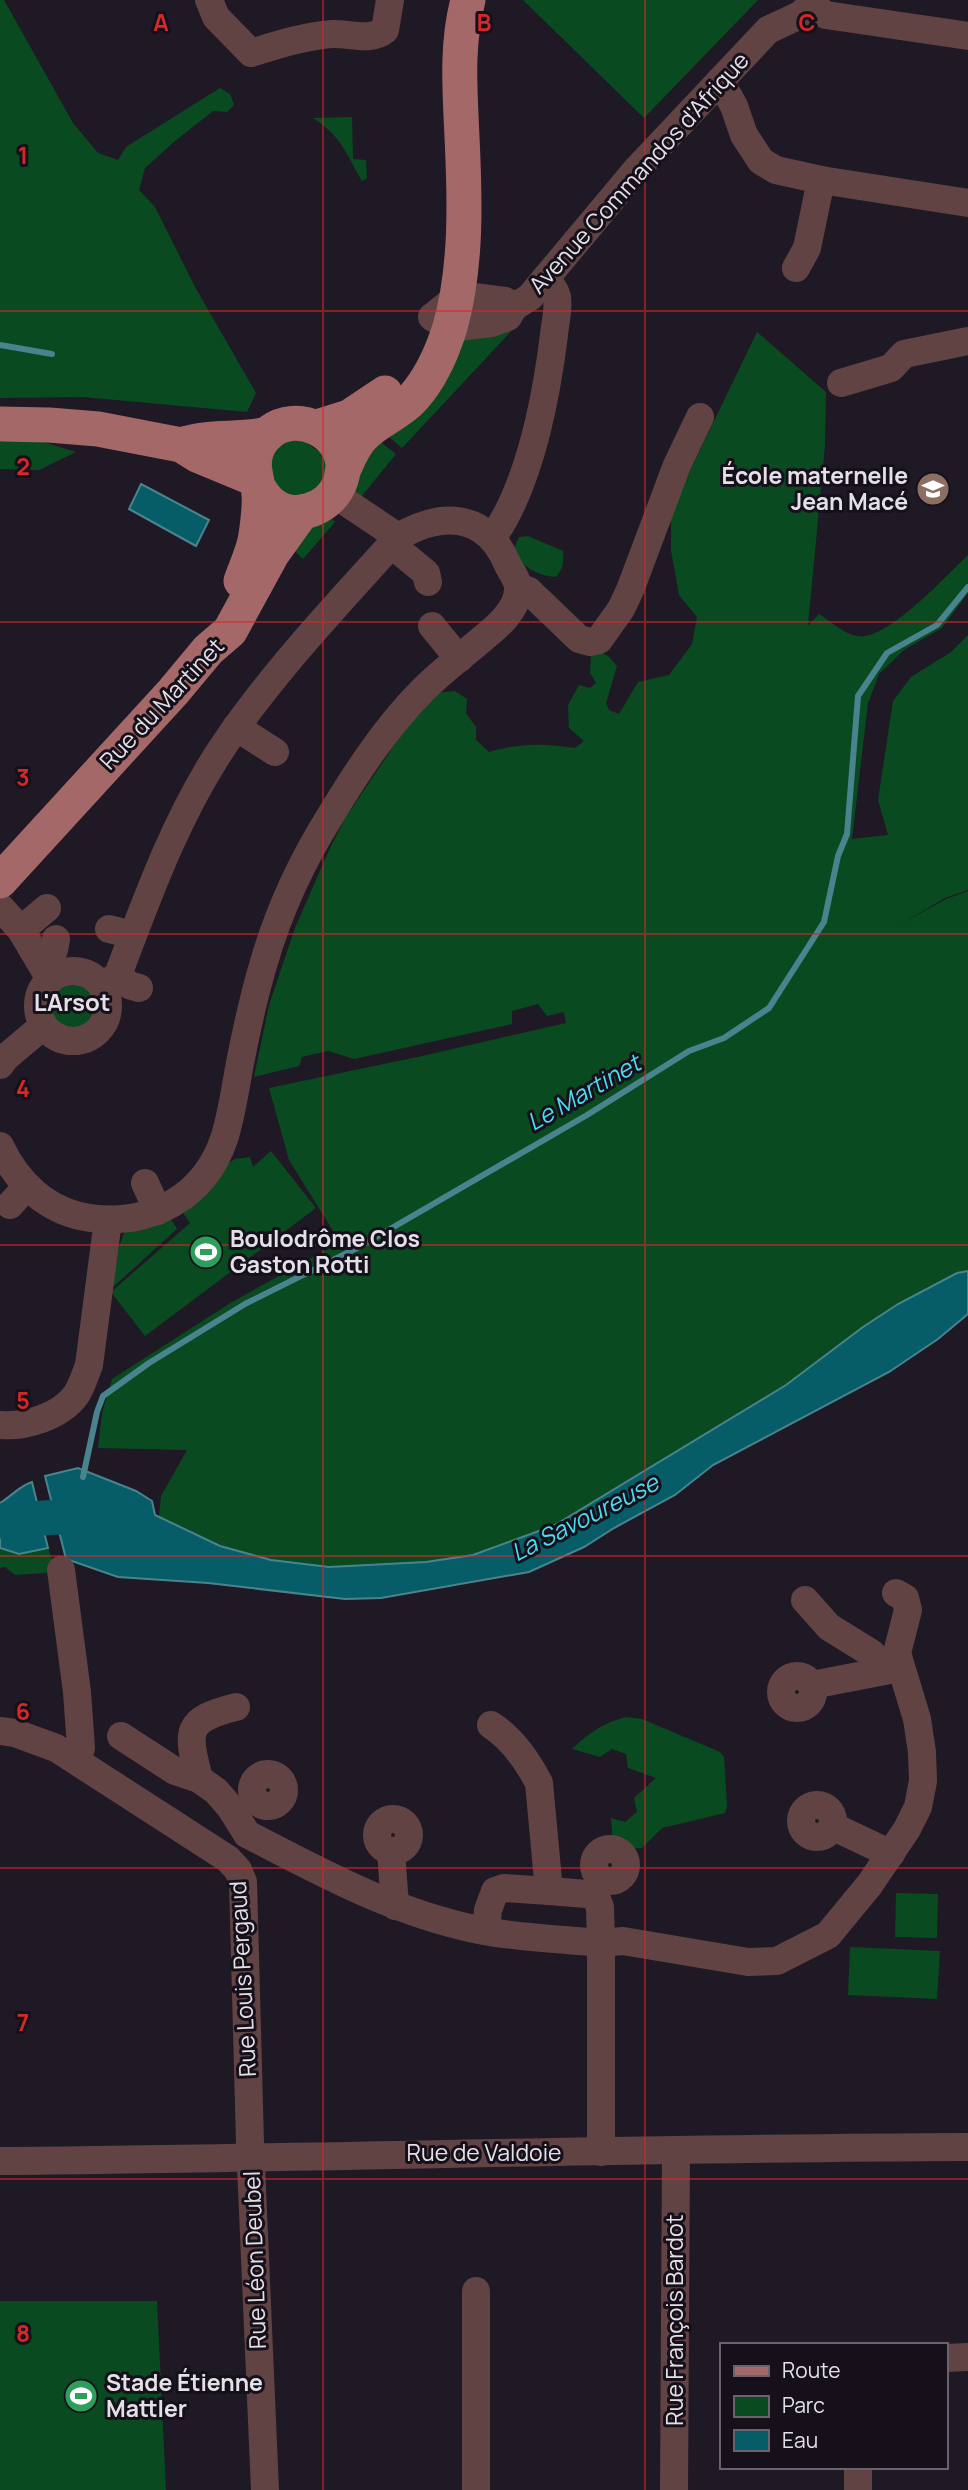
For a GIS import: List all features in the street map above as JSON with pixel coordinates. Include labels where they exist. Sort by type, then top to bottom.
[{"type":"main road","points":[[0,424],[98,429],[181,445],[257,483],[272,505],[286,511],[316,509],[338,484],[350,455],[363,436],[391,418],[413,399],[438,360],[452,305],[440,270],[443,219],[440,42],[458,7]]},
{"type":"main road","points":[[317,427],[349,417],[388,390],[411,365],[452,305]]},
{"type":"main road","points":[[208,650],[238,588],[254,544],[257,483],[255,456],[260,444],[268,434],[291,423],[317,427],[329,435],[342,459],[338,484]]},
{"type":"main road","points":[[181,445],[197,439],[244,438],[268,434]]},
{"type":"main road","name":"Rue du Martinet","points":[[0,881],[208,650],[230,631],[272,554],[302,512]]},
{"type":"street","points":[[209,0],[216,17],[251,53],[289,42],[333,34],[377,36],[385,30],[390,0]]},
{"type":"street","points":[[812,2],[826,15],[968,36]]},
{"type":"street","name":"Avenue Commandos d'Afrique","points":[[452,305],[491,323],[508,317],[514,307],[530,297],[638,169],[768,30],[800,15],[812,2]]},
{"type":"street","points":[[720,80],[734,106],[744,135],[761,161],[776,170],[821,180],[968,203]]},
{"type":"street","points":[[796,268],[807,248],[821,180]]},
{"type":"street","points":[[493,537],[507,516],[519,484],[545,394],[557,298],[552,286],[545,279]]},
{"type":"street","points":[[841,383],[891,368],[904,354],[968,341]]},
{"type":"street","points":[[56,939],[37,1006],[43,1026],[52,1035],[63,1041],[75,1042],[87,1039],[97,1032],[104,1022],[108,1010],[107,998],[120,983],[132,934],[165,881],[174,833],[219,752],[277,664],[395,541],[422,524],[446,521],[475,526],[493,537],[518,587],[529,591],[579,639],[590,642],[599,640],[621,609],[630,590],[677,464],[700,417]]},
{"type":"street","points":[[338,484],[426,573],[428,582]]},
{"type":"street","points":[[0,1146],[18,1195],[43,1201],[62,1212],[108,1220],[137,1218],[158,1211],[180,1198],[197,1183],[219,1151],[228,1123],[241,1054],[265,959],[290,891],[309,852],[377,745],[422,691],[508,615],[518,587]]},
{"type":"street","points":[[432,626],[458,659]]},
{"type":"street","points":[[236,727],[275,752]]},
{"type":"street","points":[[0,907],[16,933],[47,971],[84,972],[94,978],[120,983]]},
{"type":"street","points":[[16,933],[47,908]]},
{"type":"street","points":[[0,1065],[43,1026]]},
{"type":"street","points":[[145,1183],[158,1211]]},
{"type":"street","points":[[0,1425],[25,1423],[51,1401],[75,1396],[89,1365],[108,1220]]},
{"type":"street","points":[[61,1570],[77,1692],[81,1748],[77,1761]]},
{"type":"street","points":[[121,1736],[175,1771],[199,1779],[248,1819],[343,1884],[395,1906],[486,1931],[601,1943],[622,1941],[748,1962],[777,1961],[828,1934],[870,1884],[907,1829],[918,1807],[923,1781],[917,1719],[895,1669],[908,1610],[905,1598],[896,1593]]},
{"type":"street","points":[[806,1600],[829,1627],[895,1669]]},
{"type":"street","points":[[812,1685],[895,1669]]},
{"type":"street","points":[[199,1779],[191,1744],[197,1722],[206,1715],[236,1707]]},
{"type":"street","points":[[491,1725],[500,1731],[532,1769],[540,1783],[549,1891]]},
{"type":"street","name":"Rue Louis Pergaud","points":[[0,1731],[41,1741],[77,1761],[228,1859],[239,1870],[243,1882],[251,2157]]},
{"type":"street","points":[[228,1859],[248,1819]]},
{"type":"street","points":[[832,1826],[891,1854]]},
{"type":"street","points":[[391,1851],[395,1906]]},
{"type":"street","points":[[486,1931],[488,1910],[495,1891],[504,1888],[587,1894],[601,1889],[601,2152]]},
{"type":"street","name":"Rue de Valdoie","points":[[0,2161],[968,2147]]},
{"type":"street","name":"Rue François Bardot","points":[[674,2490],[676,2150]]},
{"type":"street","name":"Rue Léon Deubel","points":[[251,2157],[265,2490]]},
{"type":"street","points":[[476,2291],[476,2490]]},
{"type":"street","points":[[947,2358],[968,2357]]},
{"type":"street","points":[[858,2469],[858,2490]]},
{"type":"green space","points":[[0,0],[4,0],[73,123],[98,153],[118,160],[126,147],[220,88],[230,94],[234,105],[227,112],[213,111],[145,168],[139,190],[155,207],[195,287],[256,393],[247,412],[83,397],[0,398]]},
{"type":"green space","points":[[523,0],[758,0],[644,118]]},
{"type":"green space","points":[[352,117],[353,159],[366,160],[367,178],[362,181],[337,139],[313,118]]},
{"type":"green space","points":[[516,326],[402,448],[383,432],[462,339]]},
{"type":"green space","points":[[757,332],[826,392],[825,445],[808,626],[819,614],[852,635],[869,635],[884,629],[916,605],[968,555],[968,593],[942,628],[904,650],[879,674],[868,703],[852,839],[888,835],[878,800],[893,701],[911,677],[951,652],[968,635],[968,890],[945,898],[901,924],[946,899],[968,891],[968,1284],[584,1510],[555,1525],[473,1555],[426,1563],[329,1567],[271,1560],[220,1546],[174,1541],[159,1516],[161,1496],[187,1450],[98,1448],[102,1413],[112,1379],[232,1302],[340,1242],[289,1160],[269,1088],[566,1023],[564,1012],[547,1016],[538,1004],[512,1011],[512,1024],[354,1059],[328,1051],[302,1057],[299,1066],[254,1077],[269,1005],[295,928],[330,848],[346,817],[410,718],[434,693],[455,691],[467,699],[466,713],[476,727],[476,740],[489,752],[532,745],[575,748],[584,741],[569,728],[568,705],[579,685],[590,688],[596,683],[590,673],[591,655],[598,651],[608,656],[617,666],[606,703],[609,710],[619,714],[638,682],[669,675],[692,644],[697,617],[679,595],[671,550],[671,510]]},
{"type":"green space","points":[[295,435],[330,459],[324,491],[283,501],[263,463],[268,452]]},
{"type":"green space","points":[[373,436],[396,454],[361,497],[355,492],[360,455]]},
{"type":"green space","points":[[31,438],[76,452],[39,470],[0,469],[0,442]]},
{"type":"green space","points":[[332,519],[335,522],[303,559],[286,543],[296,533]]},
{"type":"green space","points":[[528,536],[563,551],[562,565],[556,577],[531,570],[517,557],[513,551],[519,537]]},
{"type":"green space","points":[[73,983],[90,991],[98,1008],[90,1025],[73,1033],[56,1025],[48,1008],[56,991]]},
{"type":"green space","name":"Boulodrôme Clos Gaston Rotti","points":[[271,1151],[316,1208],[145,1336],[111,1292],[190,1223],[183,1213],[219,1169],[235,1159],[250,1157],[253,1167]]},
{"type":"green space","points":[[169,1216],[177,1229],[112,1288],[118,1250],[124,1233],[143,1229]]},
{"type":"green space","points":[[0,1548],[19,1554],[48,1548],[53,1562],[46,1573],[15,1575],[5,1567],[0,1568]]},
{"type":"green space","points":[[626,1717],[642,1719],[720,1752],[724,1757],[727,1806],[725,1813],[662,1828],[642,1848],[627,1849],[613,1844],[611,1818],[625,1822],[637,1812],[634,1798],[656,1778],[628,1768],[626,1754],[612,1749],[600,1757],[572,1749],[597,1729]]},
{"type":"green space","points":[[896,1893],[938,1894],[937,1938],[895,1937]]},
{"type":"green space","points":[[850,1947],[940,1951],[937,1999],[848,1995]]},
{"type":"green space","name":"Stade Étienne Mattler","points":[[0,2301],[157,2301],[166,2490],[0,2490]]},
{"type":"water","points":[[141,484],[209,520],[196,546],[129,509]]},
{"type":"water","points":[[968,1271],[968,1314],[938,1339],[889,1372],[713,1465],[675,1495],[584,1547],[529,1572],[381,1598],[345,1599],[208,1583],[118,1577],[66,1559],[45,1476],[78,1468],[136,1491],[152,1501],[155,1515],[220,1546],[271,1560],[329,1567],[426,1562],[473,1555],[555,1525],[786,1385],[898,1304],[957,1273]]},
{"type":"water","points":[[32,1482],[48,1548],[19,1554],[0,1548],[0,1503]]},
{"type":"waterway","points":[[0,345],[52,354]]},
{"type":"waterway","name":"Le Martinet","points":[[83,1477],[103,1396],[149,1363],[245,1304],[359,1247],[587,1115],[689,1051],[724,1038],[769,1008],[824,922],[838,856],[847,834],[858,696],[887,653],[937,625],[968,587]]},
{"type":"waterway","name":"La Savoureuse","points":[[0,1521],[73,1516],[98,1529]]},
{"type":"place","name":"École maternelle Jean Macé","points":[[933,489]]},
{"type":"place","name":"Boulodrôme Clos Gaston Rotti","points":[[206,1252]]},
{"type":"place","name":"Stade Étienne Mattler","points":[[81,2396]]},
{"type":"district","name":"L'Arsot","points":[[72,1003]]}]
